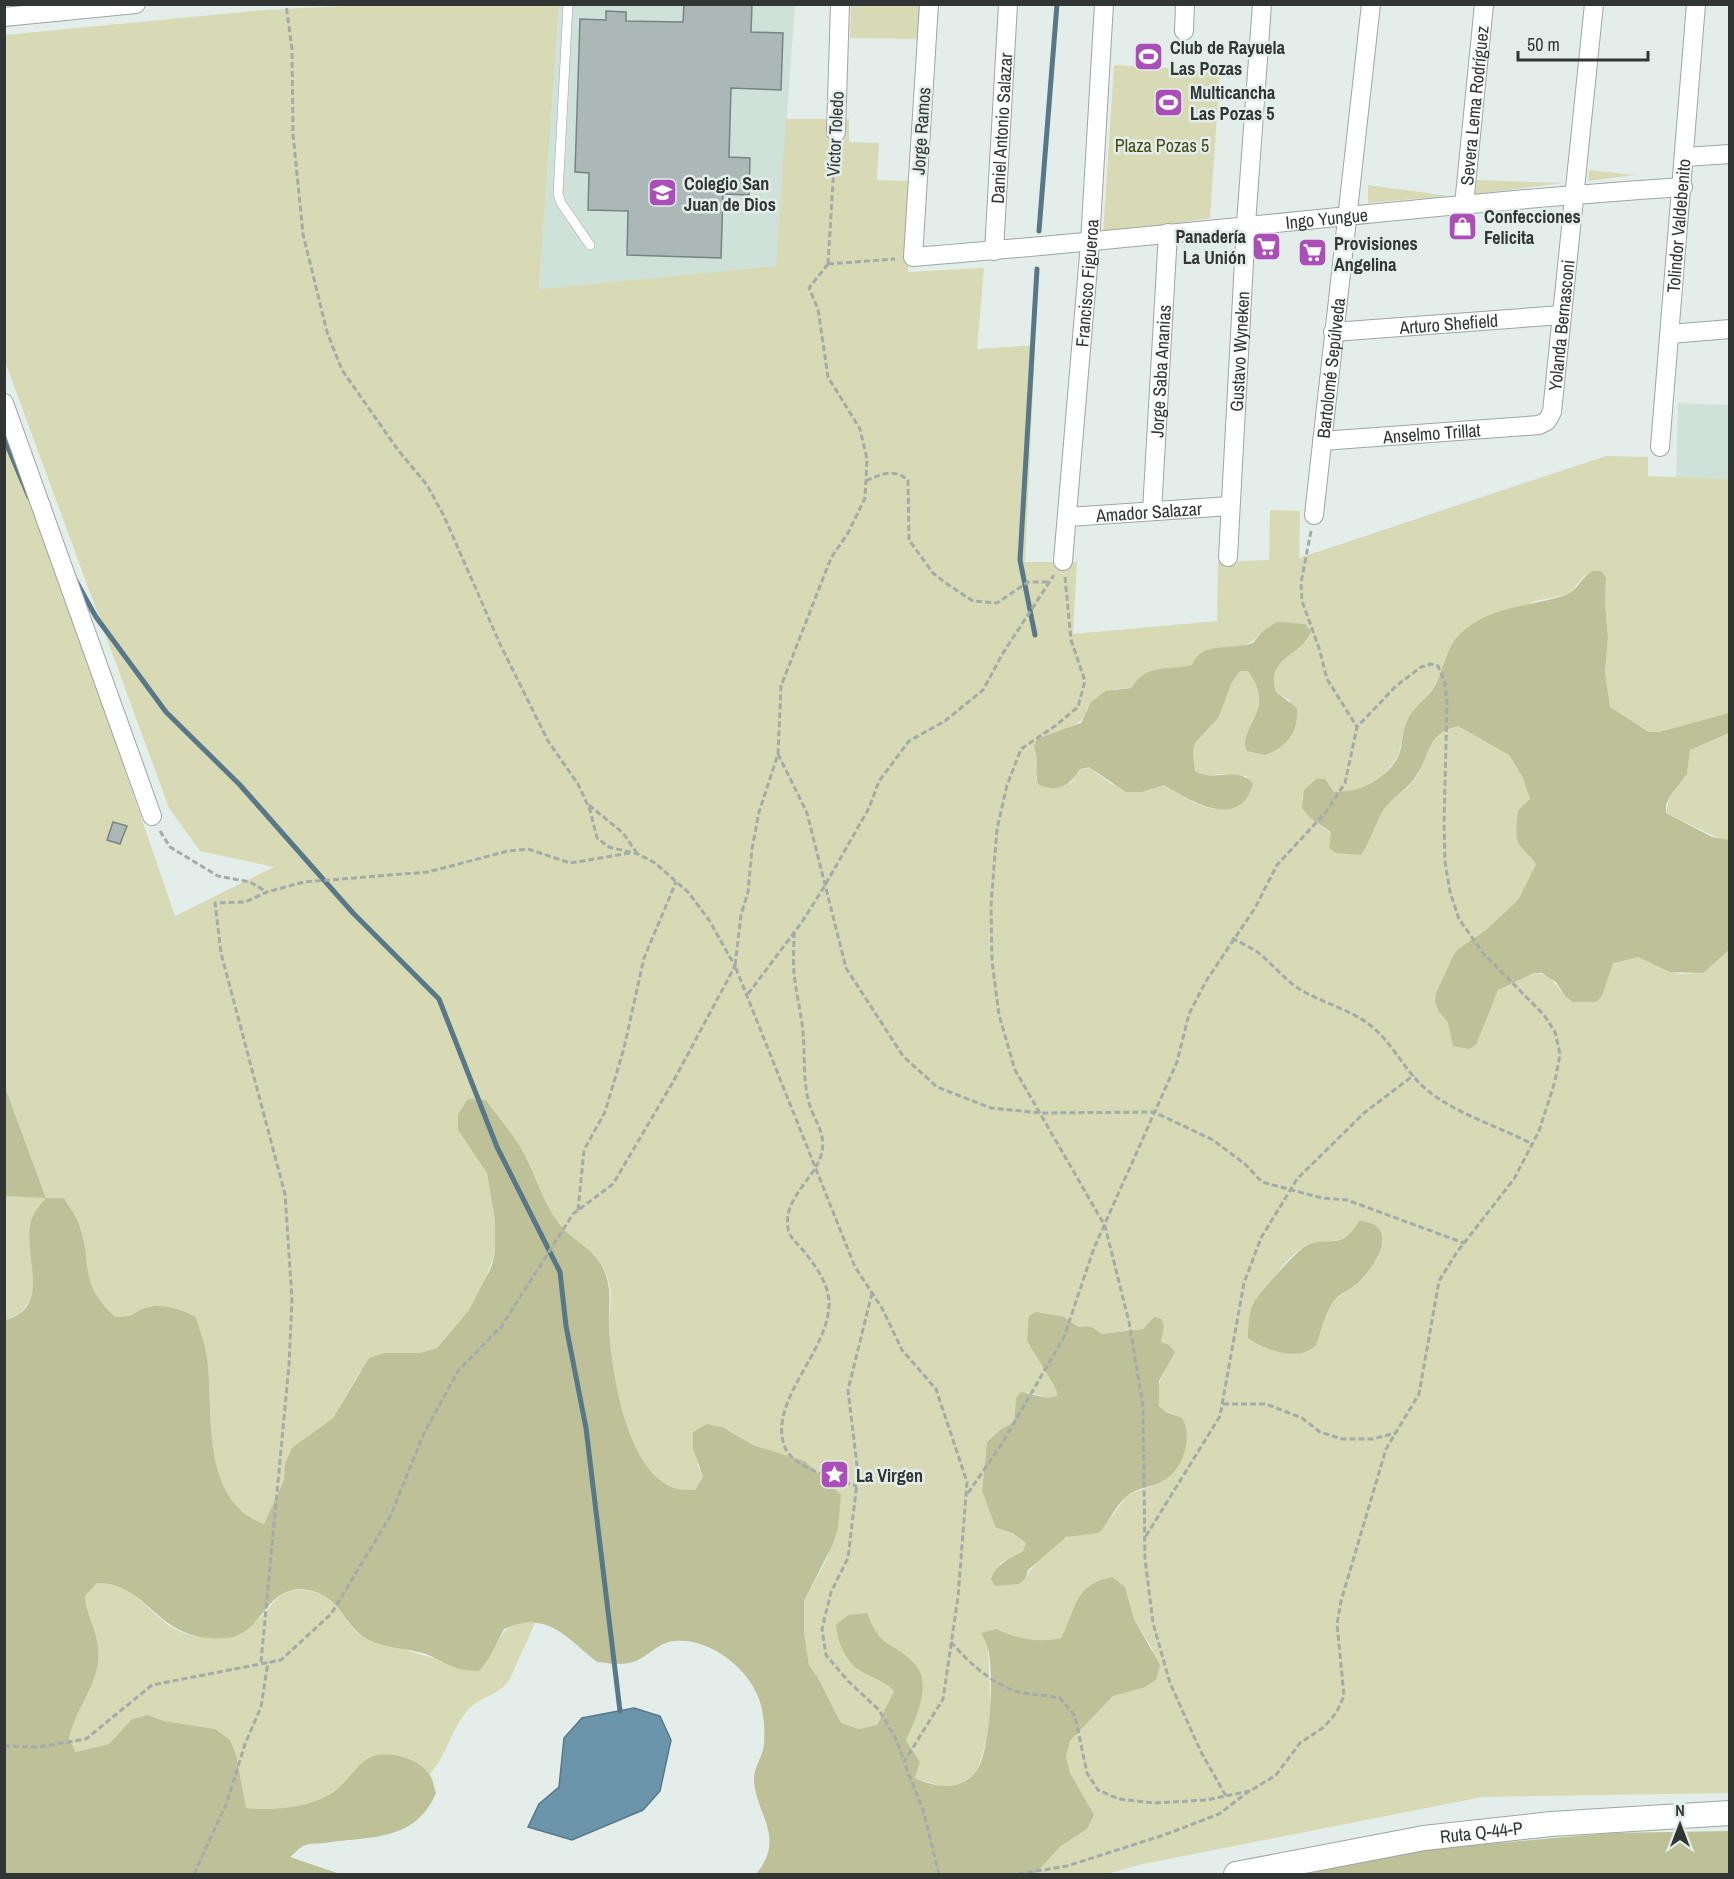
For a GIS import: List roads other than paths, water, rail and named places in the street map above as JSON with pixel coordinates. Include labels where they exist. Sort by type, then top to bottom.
[{"type":"street","points":[[4,17],[136,4]]},
{"type":"street","name":"Víctor Toledo","points":[[836,132],[840,4]]},
{"type":"street","name":"Jorge Ramos","points":[[913,257],[929,4]]},
{"type":"street","name":"Daniel Antonio Salazar","points":[[994,251],[1008,4]]},
{"type":"street","name":"Francisco Figueroa","points":[[1063,561],[1090,243],[1104,4]]},
{"type":"street","points":[[1184,31],[1185,4]]},
{"type":"street","name":"Gustavo Wyneken","points":[[1228,557],[1246,224],[1262,4]]},
{"type":"street","name":"Bartolomé Sepúlveda","points":[[1314,515],[1345,217],[1371,4]]},
{"type":"street","name":"Severa Lema Rodríguez","points":[[1464,205],[1484,4]]},
{"type":"street","name":"Yolanda Bernasconi","points":[[1539,425],[1547,421],[1552,412],[1594,4]]},
{"type":"street","name":"Tolindor Valdebenito","points":[[1660,447],[1683,187],[1696,4]]},
{"type":"street","points":[[1685,157],[1730,154]]},
{"type":"street","name":"Ingo Yungue","points":[[913,257],[1090,243],[1246,224],[1345,217],[1575,194],[1683,187]]},
{"type":"street","name":"Jorge Saba Ananias","points":[[1152,511],[1168,233]]},
{"type":"street","name":"Arturo Shefield","points":[[1333,332],[1562,315]]},
{"type":"street","points":[[1670,334],[1730,329]]},
{"type":"street","points":[[4,403],[152,816]]},
{"type":"street","name":"Anselmo Trillat","points":[[1322,441],[1539,425]]},
{"type":"street","name":"Amador Salazar","points":[[1068,517],[1230,506]]},
{"type":"street","name":"Ruta Q-44-P","points":[[1236,1875],[1424,1838],[1551,1824],[1730,1813]]},
{"type":"lane","points":[[568,4],[558,194],[590,245]]},
{"type":"water","points":[[634,1708],[660,1716],[671,1740],[660,1791],[643,1810],[572,1840],[528,1827],[539,1804],[559,1787],[564,1738],[582,1718]]},
{"type":"waterway","points":[[1039,231],[1057,4]]},
{"type":"waterway","points":[[1035,635],[1020,560],[1037,269]]},
{"type":"waterway","points":[[4,438],[29,497]]},
{"type":"waterway","points":[[76,581],[96,617],[166,712],[240,785],[353,913],[439,999],[497,1147],[560,1272],[566,1326],[586,1428],[620,1711]]},
{"type":"place","name":"Club de Rayuela Las Pozas","points":[[1149,57]]},
{"type":"place","name":"Multicancha Las Pozas 5","points":[[1169,102]]},
{"type":"place","name":"Colegio San Juan de Dios","points":[[663,193]]},
{"type":"place","name":"Confecciones Felicita","points":[[1463,226]]},
{"type":"place","name":"Panadería La Unión","points":[[1267,246]]},
{"type":"place","name":"Provisiones Angelina","points":[[1313,253]]},
{"type":"place","name":"La Virgen","points":[[835,1475]]},
{"type":"park label","name":"Plaza Pozas 5","points":[[1162,145]]}]
